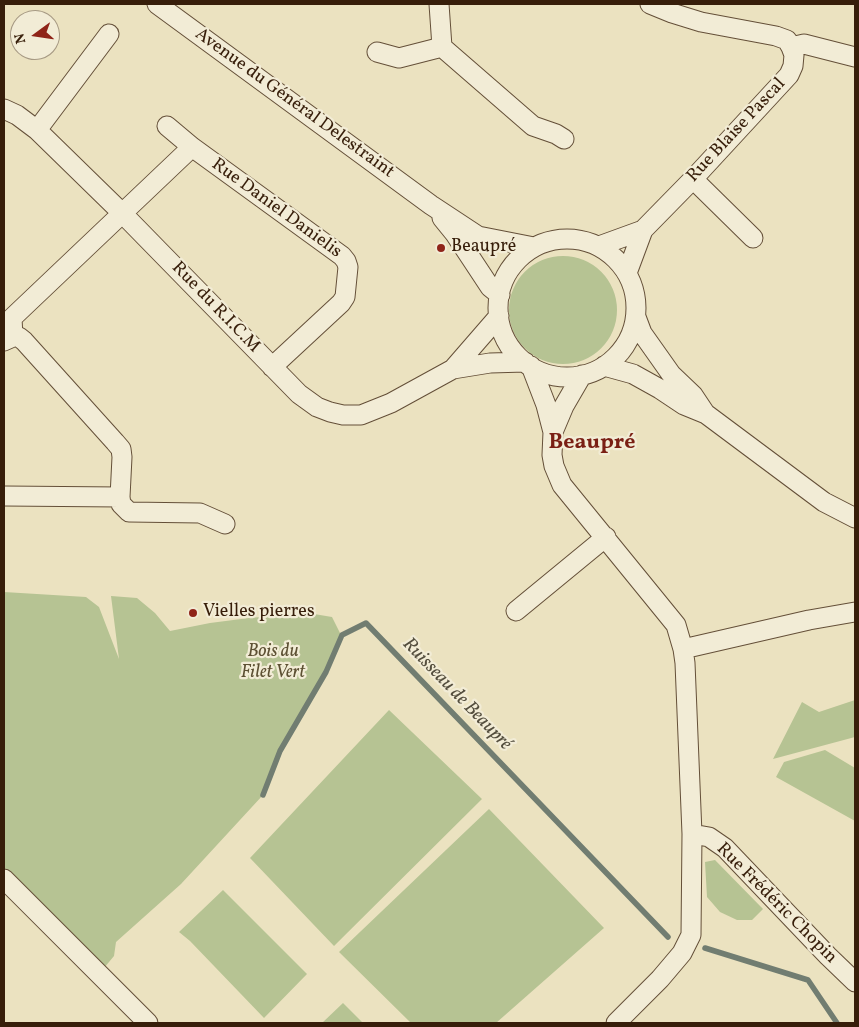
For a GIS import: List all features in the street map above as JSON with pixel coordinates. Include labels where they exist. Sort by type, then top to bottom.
[{"type":"street","name":"Avenue du Général Delestraint","points":[[157,4],[432,205],[478,236],[534,247]]},
{"type":"street","points":[[439,4],[442,47],[533,126],[556,134],[564,139]]},
{"type":"street","points":[[650,4],[700,22],[776,36],[786,40],[792,47],[804,44],[855,57]]},
{"type":"street","points":[[37,130],[109,34]]},
{"type":"street","points":[[377,52],[399,58],[442,47]]},
{"type":"street","name":"Rue Blaise Pascal","points":[[628,273],[643,230],[789,75],[793,66],[794,55],[792,47]]},
{"type":"street","name":"Rue du R.I.C.M","points":[[4,109],[17,115],[37,130],[122,213],[299,394],[311,404],[330,412],[352,415],[374,411],[453,369],[499,316]]},
{"type":"street","name":"Rue Daniel Danielis","points":[[167,126],[192,147],[346,260],[348,267],[344,297],[341,303],[272,367]]},
{"type":"street","points":[[192,147],[122,213],[8,328],[24,341],[120,449],[122,457],[121,504],[129,512],[200,512],[225,524]]},
{"type":"street","points":[[693,179],[753,238]]},
{"type":"street","name":"Avenue du Général Delestraint","points":[[432,205],[455,234],[490,287],[500,295]]},
{"type":"street","name":"Rue Blaise Pascal","points":[[599,246],[643,230]]},
{"type":"street","points":[[566,238],[583,240],[599,246],[615,258],[628,273],[634,287],[636,317],[631,336],[620,353],[604,366],[582,376],[555,376],[528,364],[517,355],[508,342],[499,316],[500,295],[504,280],[511,267],[534,247],[550,241],[566,238]]},
{"type":"street","points":[[636,317],[642,333],[659,358],[693,395],[706,414]]},
{"type":"street","name":"Rue du R.I.C.M","points":[[453,369],[490,363],[528,364]]},
{"type":"street","points":[[528,364],[546,405],[552,432],[554,466],[562,485],[676,625],[683,649],[692,834],[691,935],[682,953],[616,1023]]},
{"type":"street","points":[[604,366],[633,374],[684,405],[706,414],[824,502],[855,518]]},
{"type":"street","points":[[552,432],[564,406],[582,376]]},
{"type":"street","points":[[4,496],[120,496]]},
{"type":"street","points":[[516,611],[606,537]]},
{"type":"street","points":[[683,649],[809,620],[855,612]]},
{"type":"street","name":"Rue Frédéric Chopin","points":[[692,834],[708,838],[725,848],[855,982]]},
{"type":"street","points":[[4,879],[148,1023]]},
{"type":"green space","points":[[563,256],[584,260],[601,272],[613,289],[617,310],[613,331],[601,348],[584,360],[563,364],[542,360],[525,348],[513,331],[509,310],[513,289],[525,272],[542,260]]},
{"type":"green space","name":"Bois du Filet Vert","points":[[4,592],[86,597],[99,607],[119,659],[111,596],[137,598],[155,613],[170,631],[210,623],[308,613],[332,617],[341,635],[320,684],[280,751],[263,795],[181,884],[116,942],[114,956],[99,974],[4,888]]},
{"type":"green space","points":[[855,700],[855,737],[773,759],[802,702],[819,712]]},
{"type":"green space","points":[[389,710],[482,799],[334,946],[250,858]]},
{"type":"green space","points":[[825,750],[855,768],[855,821],[776,777],[784,762]]},
{"type":"green space","points":[[489,809],[604,928],[496,1023],[411,1023],[339,952]]},
{"type":"green space","points":[[715,860],[763,909],[752,920],[737,920],[720,912],[707,897],[705,862]]},
{"type":"green space","points":[[223,890],[307,974],[264,1018],[179,932]]},
{"type":"green space","points":[[343,1003],[363,1023],[322,1023]]},
{"type":"waterway","name":"Ruisseau de Beaupré","points":[[263,795],[280,751],[326,672],[342,635],[366,623],[668,937]]},
{"type":"waterway","name":"Ruisseau de Beaupré","points":[[705,948],[808,980],[837,1023]]},
{"type":"place","name":"Beaupré","points":[[441,248]]},
{"type":"place","name":"Vielles pierres","points":[[193,613]]},
{"type":"district","name":"Beaupré","points":[[592,444]]}]
